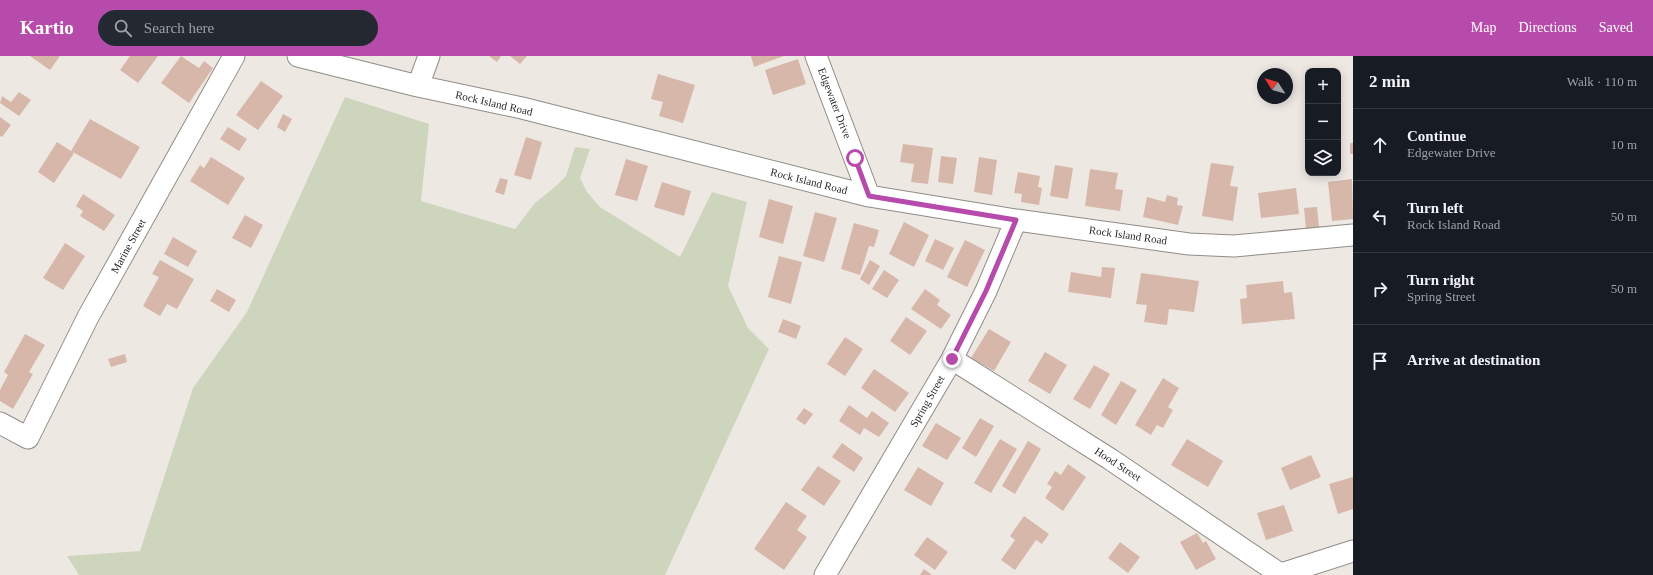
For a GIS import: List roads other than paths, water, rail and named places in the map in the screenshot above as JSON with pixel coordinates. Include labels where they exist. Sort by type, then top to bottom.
[{"type":"street","name":"Marine Street","points":[[0,423],[28,438],[88,317],[234,56]]},
{"type":"street","name":"Rock Island Road","points":[[298,56],[418,86],[522,108],[869,196],[1016,220],[1189,244],[1234,246],[1353,235]]},
{"type":"street","points":[[418,86],[429,56]]},
{"type":"street","name":"Edgewater Drive","points":[[816,56],[869,196]]},
{"type":"street","name":"Spring Street","points":[[825,575],[952,359],[986,291],[1016,220]]},
{"type":"street","name":"Hood Street","points":[[952,359],[1110,459],[1279,574]]},
{"type":"street","points":[[1279,574],[1353,551]]}]
